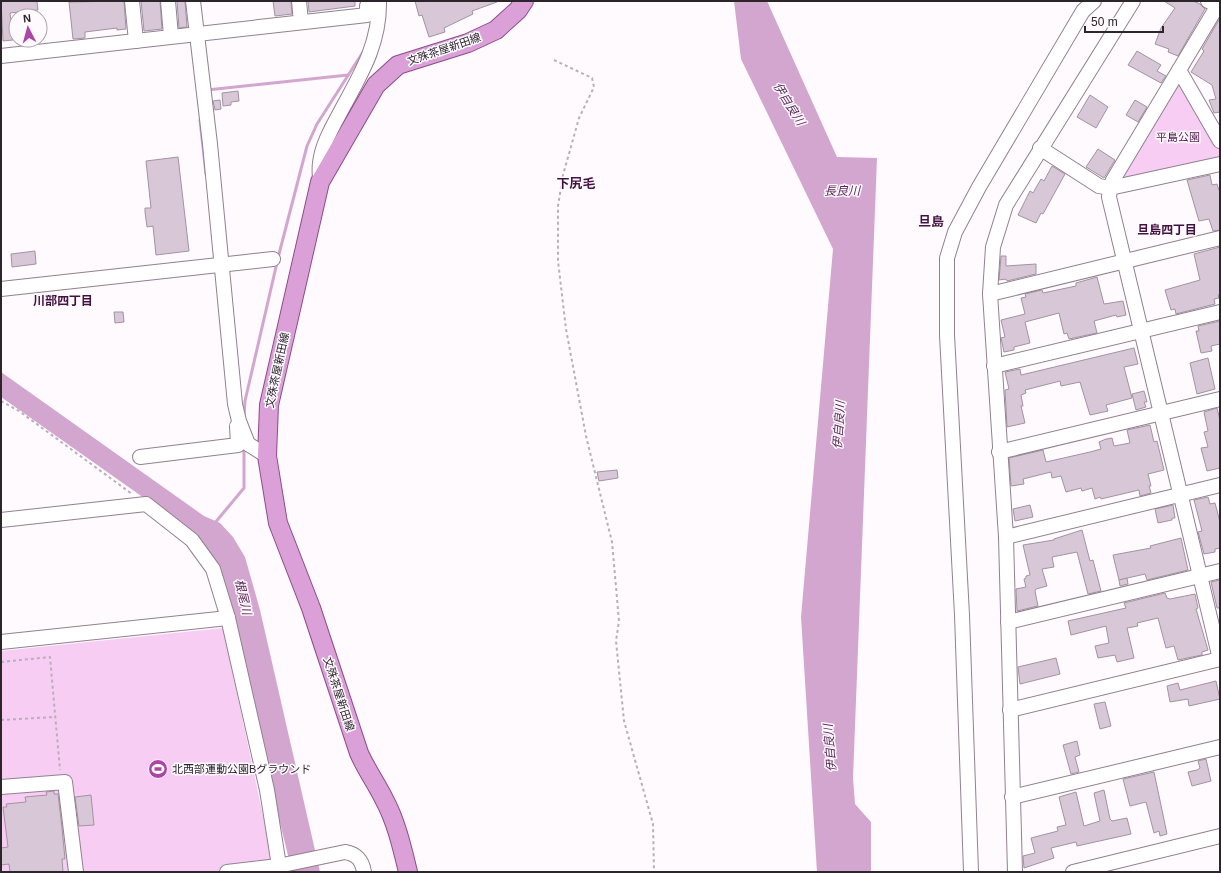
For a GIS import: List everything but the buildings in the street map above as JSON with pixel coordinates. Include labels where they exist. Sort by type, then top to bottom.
[{"type":"main road","name":"文殊茶屋新田線","points":[[408,872],[394,821],[385,799],[366,769],[359,753],[311,608],[278,523],[267,456],[269,405],[320,182],[360,111],[384,76],[398,65],[468,43],[496,30],[518,10],[524,1]]},
{"type":"street","points":[[132,1],[136,41]]},
{"type":"street","points":[[168,1],[171,36]]},
{"type":"street","points":[[140,457],[238,445],[236,404],[222,265],[193,1]]},
{"type":"street","points":[[299,1],[301,22]]},
{"type":"street","points":[[1,56],[367,15],[366,6],[369,1]]},
{"type":"street","points":[[320,182],[320,163],[330,131],[363,70],[376,35],[379,20],[379,1]]},
{"type":"street","points":[[970,872],[962,615],[948,342],[947,258],[955,232],[1008,135],[1083,11],[1094,1]]},
{"type":"street","points":[[1015,872],[1006,537],[999,452],[990,294],[993,247],[1006,205],[1132,1]]},
{"type":"street","points":[[1010,710],[1220,659],[1161,412],[1123,262],[1109,197],[1110,188],[1218,5],[1208,1]]},
{"type":"street","points":[[1179,70],[1220,141]]},
{"type":"street","points":[[1040,148],[1099,186],[1110,188],[1220,164]]},
{"type":"street","points":[[990,294],[1220,238]]},
{"type":"street","points":[[1,289],[273,259]]},
{"type":"street","points":[[994,366],[1220,312]]},
{"type":"street","points":[[999,452],[1220,399]]},
{"type":"street","points":[[236,404],[239,421],[248,444],[267,456]]},
{"type":"street","points":[[1006,537],[1220,485]]},
{"type":"street","points":[[1,520],[146,504],[192,540],[212,569],[228,618],[267,790],[279,869]]},
{"type":"street","points":[[1008,622],[1220,571]]},
{"type":"street","points":[[1,642],[228,618]]},
{"type":"street","points":[[1012,797],[1220,747]]},
{"type":"street","points":[[1,787],[65,782],[76,872]]},
{"type":"street","points":[[1073,872],[1220,836]]},
{"type":"street","points":[[227,872],[279,869],[326,855],[345,852],[353,853],[360,859],[364,872]]},
{"type":"path","points":[[554,60],[592,78],[594,87],[579,118],[563,175],[558,206],[558,261],[566,329],[586,436],[612,542],[619,621],[616,641],[624,720],[652,824],[654,872]]},
{"type":"path","points":[[1,401],[19,411],[146,504]]},
{"type":"path","points":[[1,662],[50,657],[60,772]]},
{"type":"path","points":[[1,720],[55,717]]},
{"type":"green space","name":"平島公園","points":[[1178,82],[1182,82],[1220,151],[1220,158],[1122,181],[1119,178]]},
{"type":"green space","name":"北西部運動公園Bグラウンド","points":[[223,628],[275,872],[1,872],[1,651]]},
{"type":"water","name":"長良川","points":[[734,1],[767,1],[837,157],[877,158],[853,778],[855,804],[871,822],[871,872],[817,872],[801,617],[833,249],[741,59]]},
{"type":"water","name":"根尾川","points":[[1,372],[204,516],[220,523],[233,537],[245,557],[260,610],[320,872],[292,872],[218,566],[195,534],[1,397]]},
{"type":"waterway","points":[[244,417],[245,401],[279,254],[307,146],[317,124],[363,52]]},
{"type":"waterway","points":[[207,90],[348,75]]},
{"type":"waterway","points":[[200,120],[206,174]]},
{"type":"waterway","points":[[214,524],[244,488],[244,447]]},
{"type":"place","name":"北西部運動公園Bグラウンド","points":[[158,769]]},
{"type":"district","name":"下尻毛","points":[[576,183]]},
{"type":"district","name":"旦島","points":[[931,221]]},
{"type":"district","name":"旦島四丁目","points":[[1167,230]]},
{"type":"district","name":"川部四丁目","points":[[63,301]]},
{"type":"water label","name":"伊自良川","points":[[789,104]]},
{"type":"water label","name":"伊自良川","points":[[839,425]]},
{"type":"water label","name":"伊自良川","points":[[830,748]]}]
